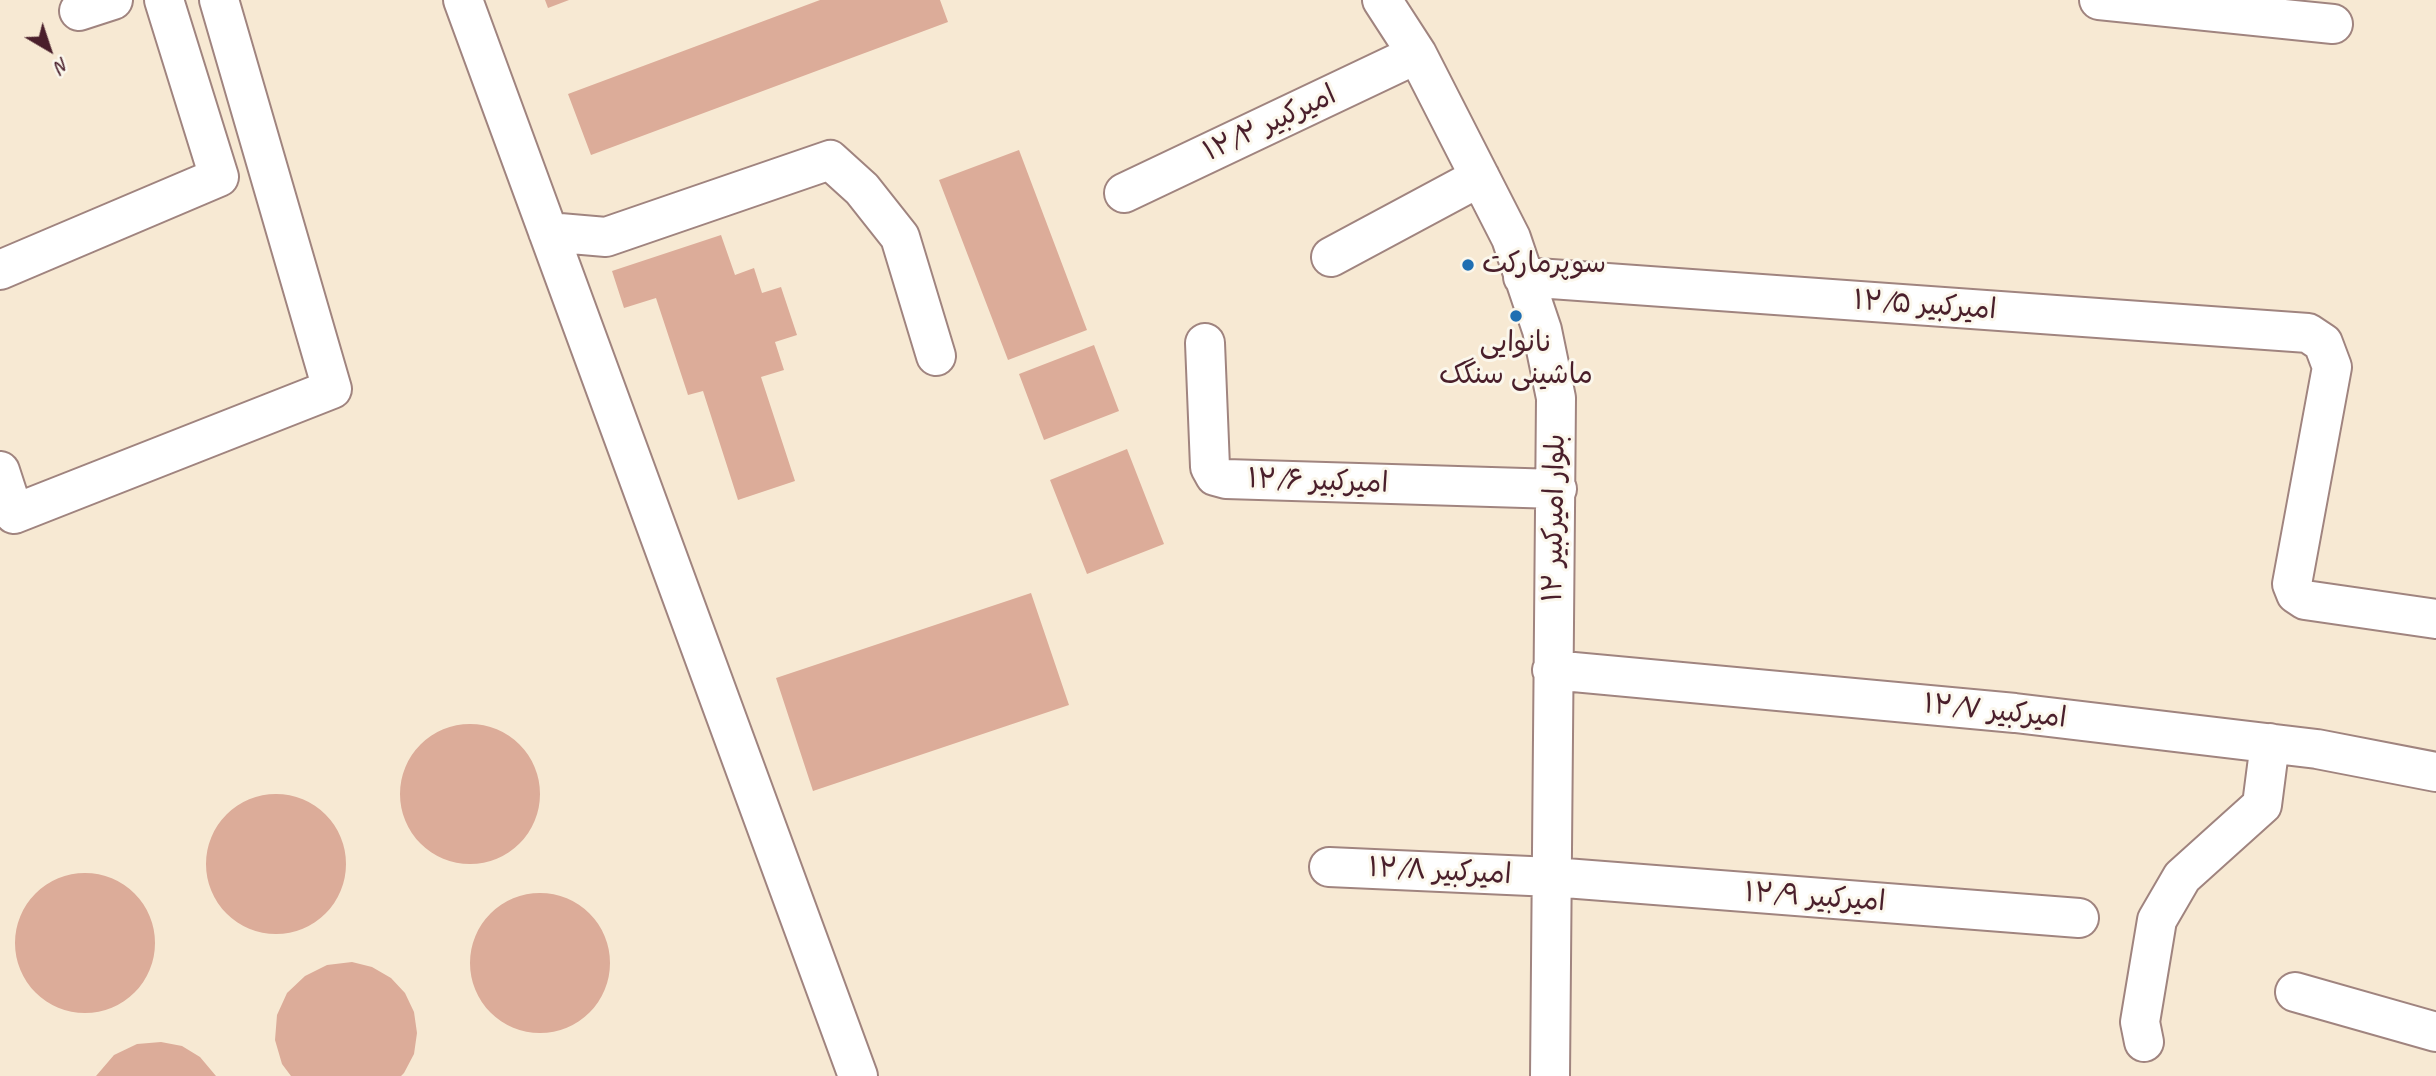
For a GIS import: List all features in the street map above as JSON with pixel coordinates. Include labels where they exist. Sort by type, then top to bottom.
[{"type":"street","points":[[0,270],[219,177],[164,0]]},
{"type":"street","points":[[0,471],[14,514],[332,388],[219,0]]},
{"type":"street","points":[[463,0],[858,1076]]},
{"type":"street","name":"۱۲ بلوار امیرکبیر","points":[[1381,0],[1417,54],[1511,239],[1542,330],[1556,398],[1550,1076]]},
{"type":"street","points":[[2099,0],[2333,24]]},
{"type":"street","name":"۱۲/۲ امیرکبیر","points":[[1124,193],[1417,54]]},
{"type":"street","points":[[548,233],[606,237],[830,160],[862,189],[900,237],[936,356]]},
{"type":"street","points":[[1331,257],[1480,177]]},
{"type":"street","name":"۱۲/۵ امیرکبیر","points":[[1523,277],[2308,333],[2323,343],[2332,367],[2292,584],[2296,594],[2305,600],[2436,620]]},
{"type":"street","name":"۱۲/۶ امیرکبیر","points":[[1205,343],[1210,467],[1215,476],[1226,480],[1557,489]]},
{"type":"street","name":"۱۲/۷ امیرکبیر","points":[[1552,670],[2015,713],[2270,743],[2436,772]]},
{"type":"street","points":[[2144,1042],[2140,1022],[2157,920],[2182,877],[2262,805],[2270,743]]},
{"type":"street","name":"۱۲/۸ امیرکبیر","points":[[1329,867],[1552,877]]},
{"type":"street","name":"۱۲/۹ امیرکبیر","points":[[1552,877],[2079,918]]},
{"type":"street","points":[[2295,992],[2436,1032]]},
{"type":"building","points":[[545,0],[569,0],[548,8]]},
{"type":"building","points":[[820,0],[940,0],[948,22],[591,155],[568,94]]},
{"type":"building","points":[[1019,150],[1087,330],[1008,360],[939,180]]},
{"type":"building","points":[[721,235],[735,275],[754,268],[762,293],[781,287],[797,335],[775,342],[784,370],[761,377],[795,481],[738,500],[703,391],[688,395],[656,298],[624,308],[612,271]]},
{"type":"building","points":[[1094,345],[1119,411],[1044,440],[1019,374]]},
{"type":"building","points":[[1127,449],[1164,544],[1087,574],[1050,480]]},
{"type":"building","points":[[1031,593],[1069,705],[813,791],[776,678]]},
{"type":"building","points":[[470,724],[497,729],[520,744],[535,767],[540,794],[535,821],[520,844],[497,859],[470,864],[443,859],[420,844],[405,821],[400,794],[405,767],[420,744],[443,729]]},
{"type":"building","points":[[276,794],[303,799],[326,814],[341,837],[346,864],[341,891],[326,914],[303,929],[276,934],[249,929],[226,914],[211,891],[206,864],[211,837],[226,814],[249,799]]},
{"type":"building","points":[[85,873],[112,878],[135,893],[150,916],[155,943],[150,970],[135,993],[112,1008],[85,1013],[58,1008],[35,993],[20,970],[15,943],[20,916],[35,893],[58,878]]},
{"type":"building","points":[[540,893],[567,898],[590,913],[605,936],[610,963],[605,990],[590,1013],[567,1028],[540,1033],[513,1028],[490,1013],[475,990],[470,963],[475,936],[490,913],[513,898]]},
{"type":"building","points":[[352,962],[372,967],[391,978],[405,993],[414,1012],[417,1033],[414,1054],[404,1073],[401,1076],[291,1076],[282,1064],[275,1040],[277,1015],[287,993],[305,976],[327,965]]},
{"type":"building","points":[[161,1042],[182,1046],[200,1057],[216,1076],[96,1076],[114,1055],[137,1044]]},
{"type":"place","name":"سوپرمارکت","points":[[1468,265]]},
{"type":"place","name":"نانوایی ماشینی سنگک","points":[[1516,316]]}]
